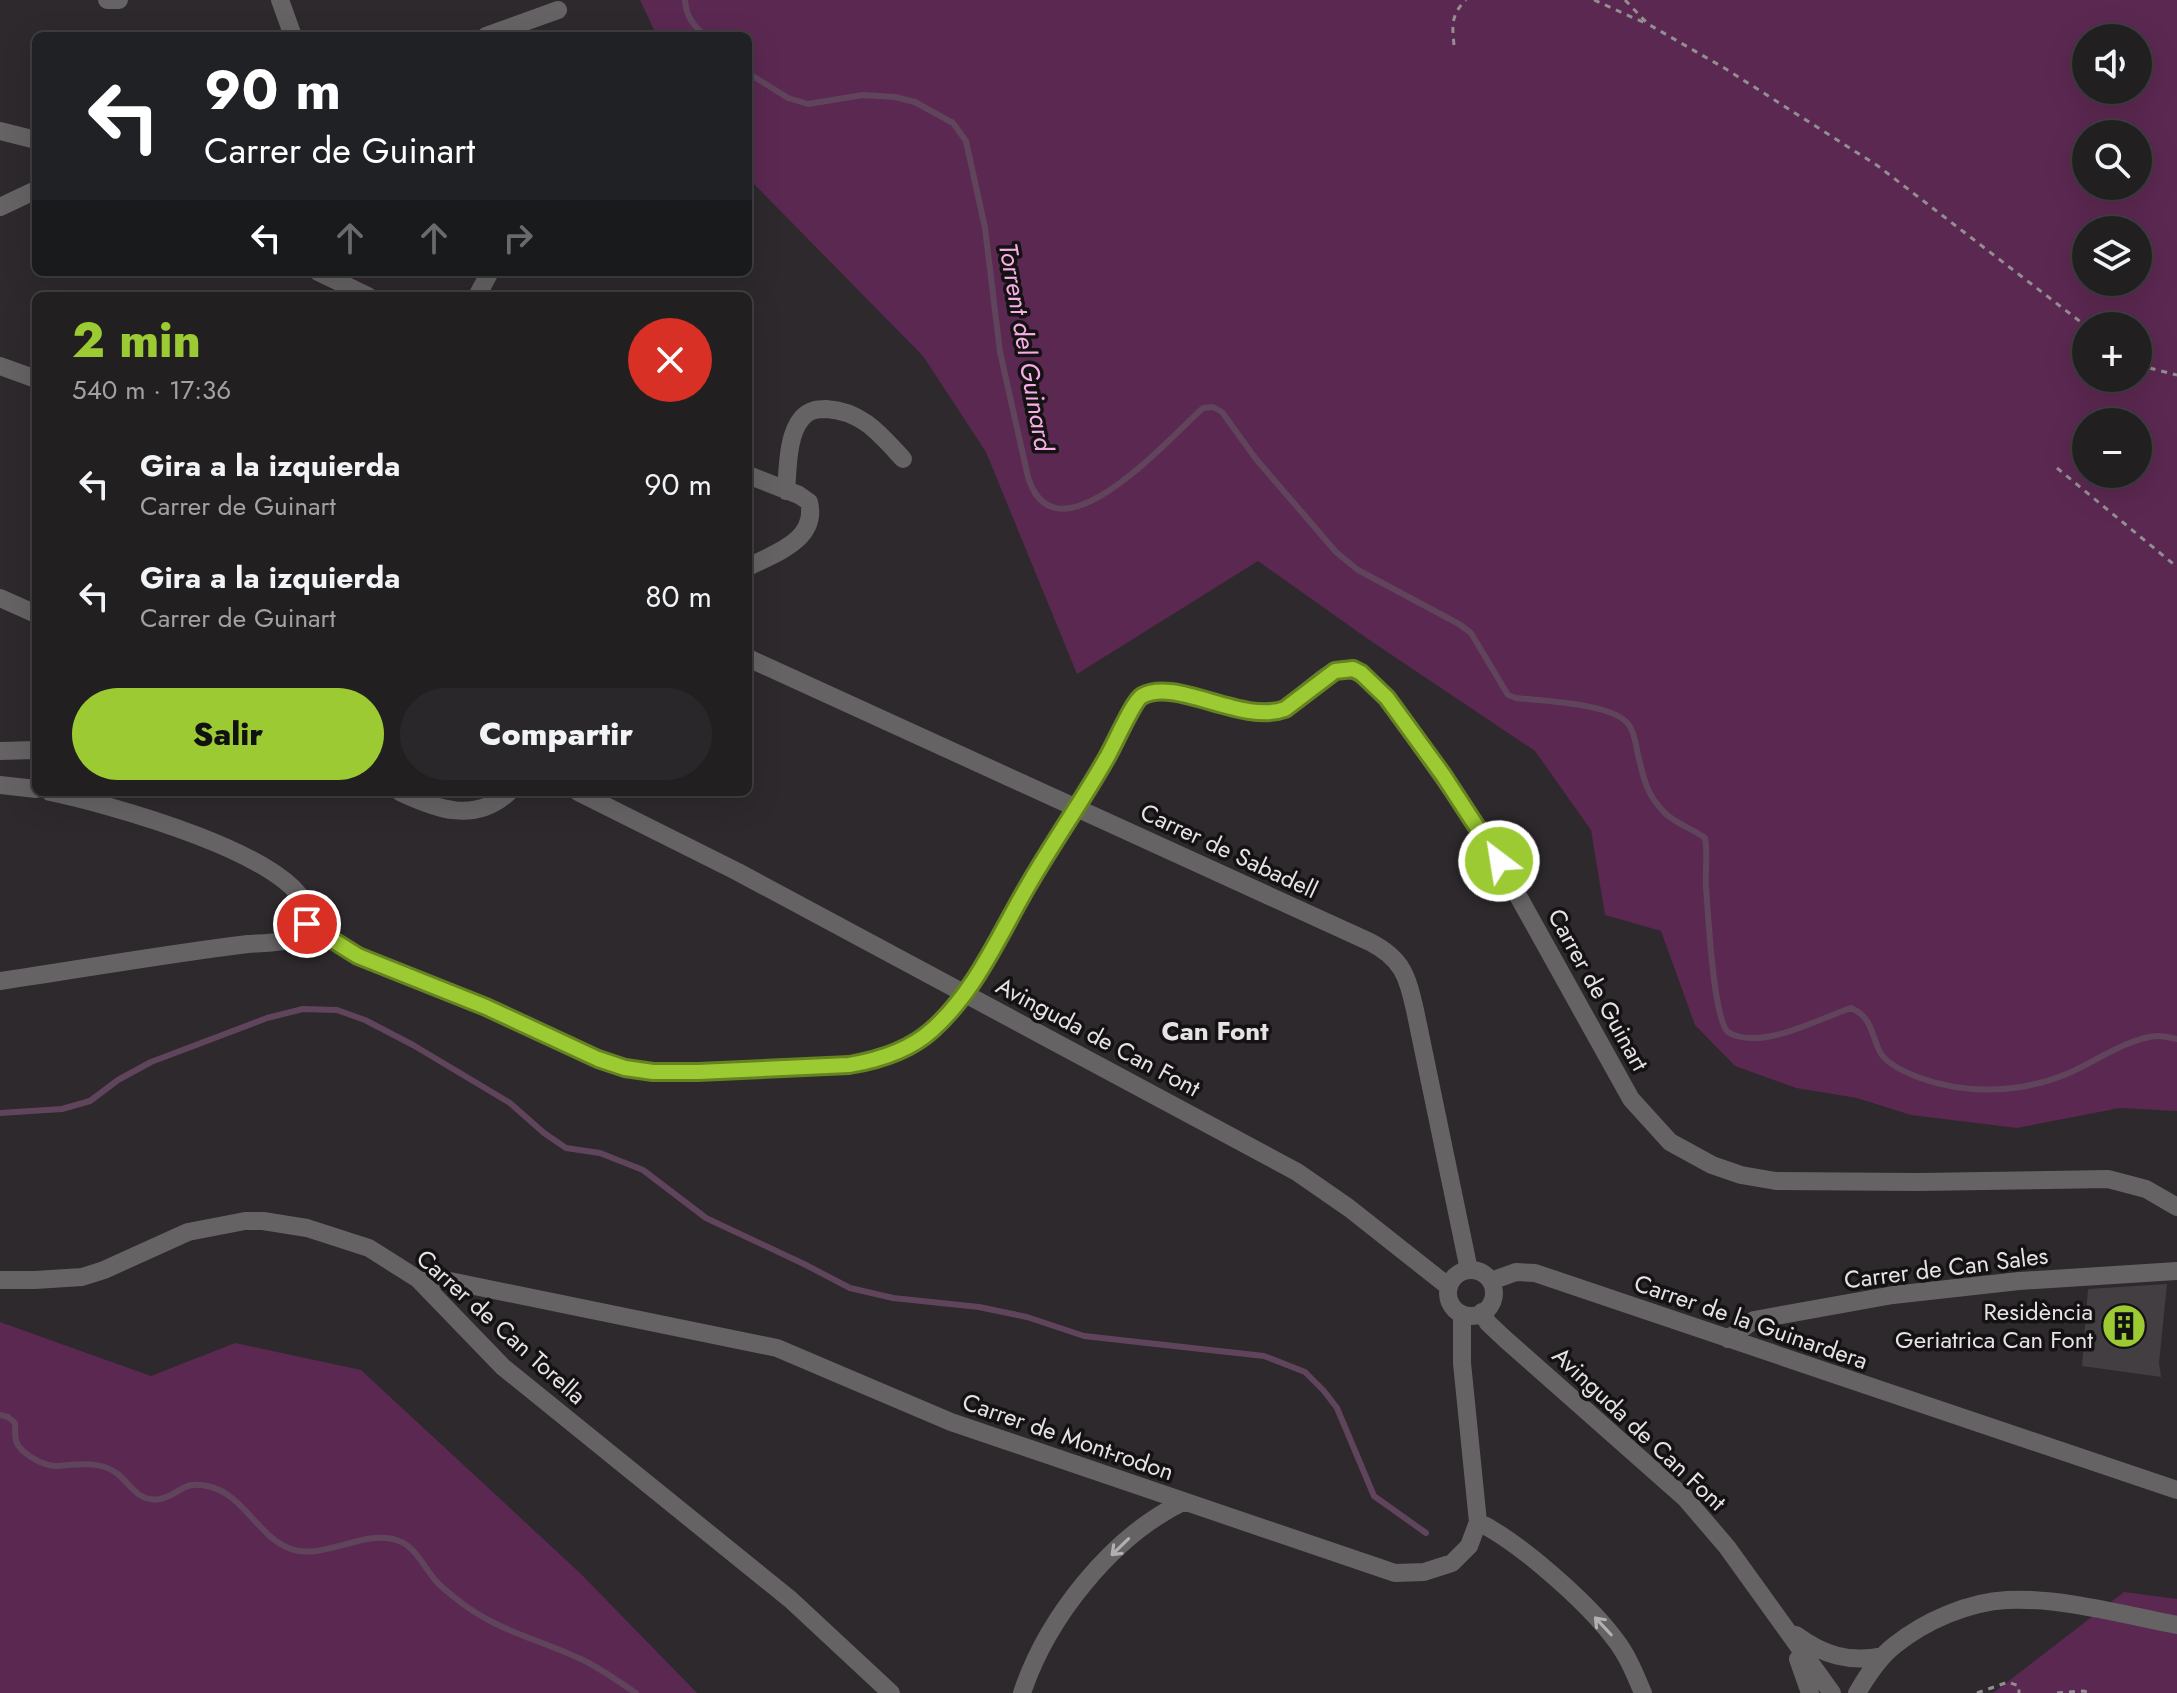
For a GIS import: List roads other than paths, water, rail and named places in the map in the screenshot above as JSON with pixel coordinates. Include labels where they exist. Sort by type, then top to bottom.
[{"type":"street","points":[[107,0],[119,0]]},
{"type":"street","points":[[280,0],[292,32]]},
{"type":"street","points":[[497,32],[558,10]]},
{"type":"street","points":[[0,131],[32,139]]},
{"type":"street","points":[[0,207],[32,192]]},
{"type":"street","points":[[326,276],[360,292]]},
{"type":"street","points":[[0,366],[32,378]]},
{"type":"street","points":[[786,491],[796,428],[801,419],[814,410],[837,410],[864,420],[903,459]]},
{"type":"street","points":[[752,477],[809,502],[812,515],[807,528],[793,544],[752,565]]},
{"type":"street","points":[[0,598],[32,612]]},
{"type":"street","name":"Carrer de Sabadell","points":[[752,660],[1370,942],[1393,956],[1408,982],[1415,1010],[1469,1270]]},
{"type":"street","name":"Carrer de Guinart","points":[[307,924],[358,956],[625,1068],[653,1072],[870,1062],[918,1042],[965,994],[1105,761],[1126,724],[1132,705],[1139,697],[1149,693],[1171,693],[1249,712],[1277,712],[1335,671],[1353,669],[1370,679],[1387,698],[1478,827],[1536,925],[1631,1099],[1670,1142],[1712,1165],[1741,1175],[1776,1181],[2108,1179],[2146,1189],[2177,1207]]},
{"type":"street","points":[[0,751],[32,750]]},
{"type":"street","points":[[0,785],[32,789]]},
{"type":"street","points":[[0,981],[295,939],[302,935],[307,924],[306,905],[301,894],[255,862],[146,816],[66,796]]},
{"type":"street","points":[[410,796],[446,811],[462,812],[477,810],[504,796]]},
{"type":"street","name":"Avinguda de Can Font","points":[[586,796],[738,872],[1118,1073],[1297,1172],[1349,1208],[1449,1287]]},
{"type":"street","name":"Carrer de Can Torella","points":[[0,1280],[82,1277],[188,1232],[226,1223],[263,1221],[307,1228],[369,1248],[418,1279],[503,1367],[791,1600],[891,1693]]},
{"type":"street","points":[[1469,1270],[1483,1273],[1491,1281],[1494,1297],[1482,1312],[1472,1316],[1462,1314],[1449,1301],[1449,1287],[1454,1276],[1469,1270]]},
{"type":"street","name":"Carrer de Can Sales","points":[[1728,1339],[1754,1320],[1893,1295],[2019,1281],[2177,1271]]},
{"type":"street","name":"Carrer de la Guinardera","points":[[1491,1281],[1516,1272],[1535,1273],[2177,1490]]},
{"type":"street","name":"Carrer de Mont-rodon","points":[[418,1279],[445,1280],[777,1348],[951,1422],[1395,1573],[1439,1569],[1452,1563],[1469,1546],[1478,1522]]},
{"type":"street","name":"Avinguda de Can Font","points":[[1482,1312],[1488,1323],[1505,1339],[1685,1498],[1727,1547],[1832,1693]]},
{"type":"street","points":[[1462,1314],[1462,1363],[1478,1522],[1503,1535],[1597,1619],[1626,1656],[1643,1693]]},
{"type":"street","points":[[1022,1693],[1041,1648],[1072,1600],[1135,1533],[1162,1512],[1183,1502]]},
{"type":"street","points":[[1857,1693],[1894,1645],[1936,1620],[1967,1607],[2005,1600],[2043,1601],[2177,1625]]},
{"type":"street","name":"Avinguda de Can Font","points":[[1784,1626],[1807,1643],[1832,1655],[1863,1660],[1883,1656]]},
{"type":"street","name":"Avinguda de Can Font","points":[[1784,1626],[1810,1693]]},
{"type":"waterway","name":"Torrent del Guinard","points":[[685,0],[691,20],[701,32]]},
{"type":"waterway","name":"Torrent del Guinard","points":[[752,76],[788,98],[808,104],[863,95],[915,102],[953,123],[966,141],[985,228],[1000,352],[1028,477],[1042,501],[1063,509],[1087,503],[1114,488],[1141,467],[1203,408],[1213,407],[1222,412],[1256,459],[1336,552],[1358,570],[1471,633],[1508,695],[1594,708],[1609,712],[1629,725],[1644,779],[1657,804],[1667,815],[1705,838],[1712,964],[1719,1007],[1728,1032],[1748,1038],[1776,1035],[1851,1008],[1867,1021],[1880,1052],[1892,1064],[1938,1083],[1976,1089],[2033,1085],[2069,1073],[2137,1040],[2159,1036],[2177,1039]]},
{"type":"waterway","points":[[0,1113],[62,1109],[90,1101],[118,1080],[151,1062],[267,1018],[303,1009],[337,1010],[365,1020],[413,1045],[510,1103],[566,1148],[600,1153],[643,1170],[706,1218],[850,1288],[893,1298],[979,1307],[1027,1317],[1084,1336],[1264,1356],[1305,1372],[1337,1408],[1374,1496],[1426,1533]]},
{"type":"waterway","points":[[0,1415],[15,1423],[18,1446],[39,1461],[56,1466],[86,1464],[108,1468],[145,1498],[160,1499],[188,1486],[211,1487],[232,1498],[266,1533],[286,1547],[314,1551],[372,1538],[399,1541],[415,1553],[440,1585],[470,1609],[502,1627],[585,1661],[636,1693]]},
{"type":"place","name":"Residència Geriatrica Can Font","points":[[2124,1326]]},
{"type":"district","name":"Can Font","points":[[1215,1031]]}]
